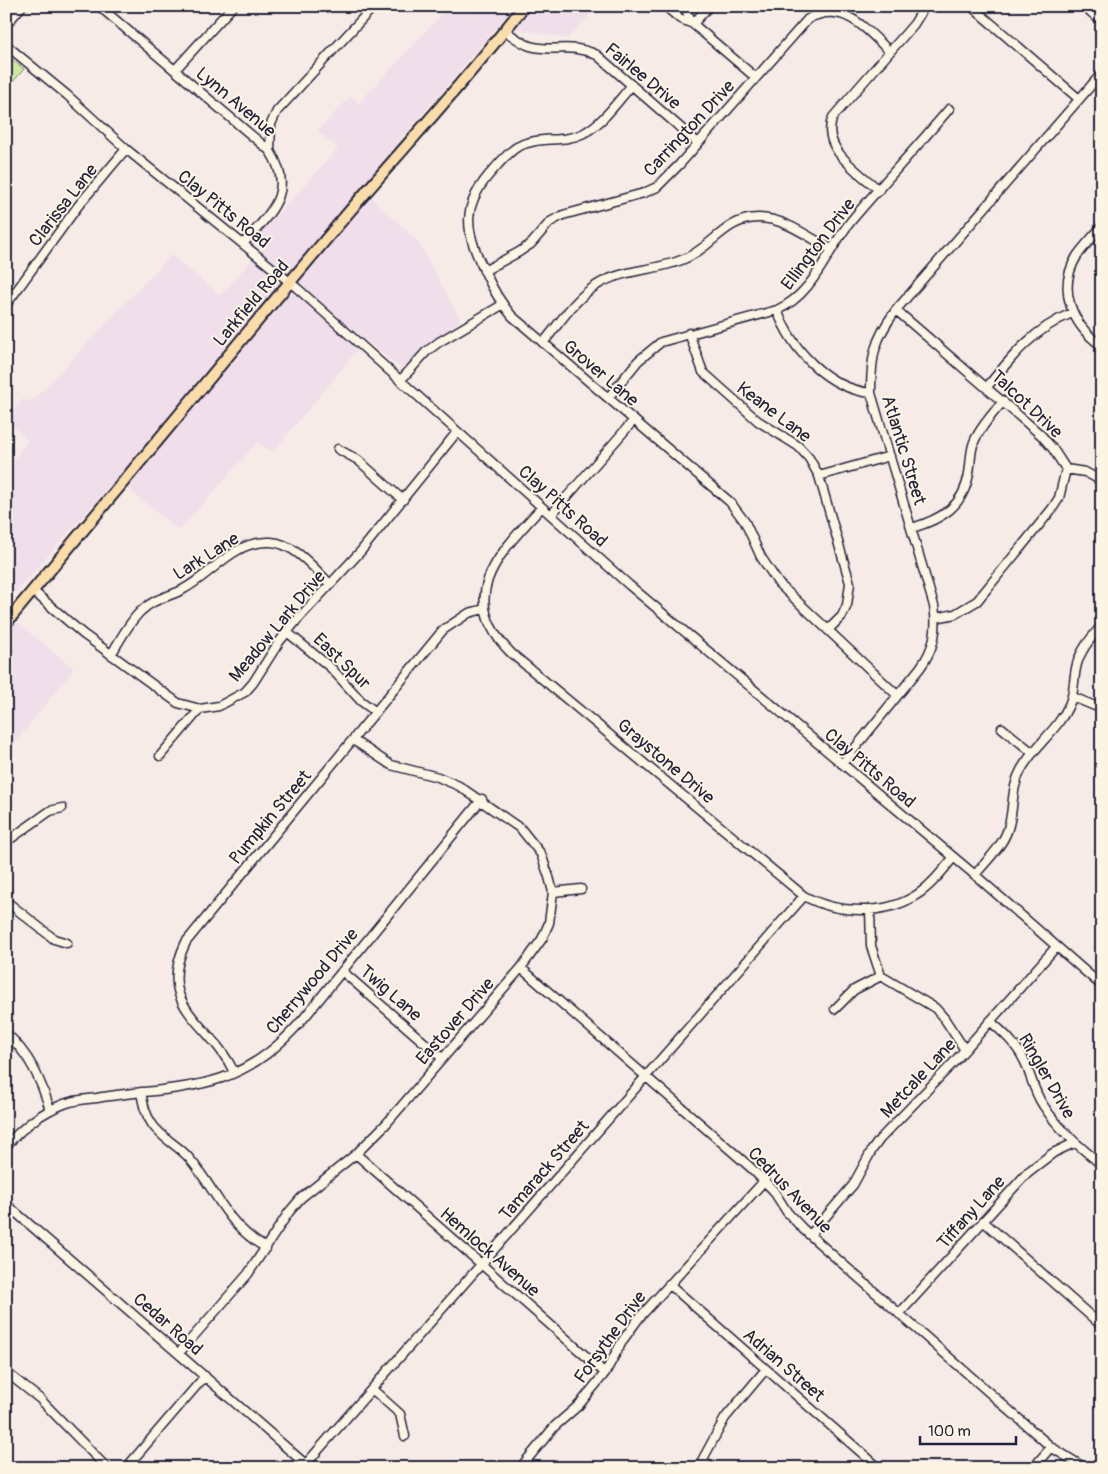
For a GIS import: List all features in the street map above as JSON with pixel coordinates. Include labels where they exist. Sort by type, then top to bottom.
[{"type":"main road","name":"Larkfield Road","points":[[6,623],[290,282],[437,113],[524,6]]},
{"type":"street","points":[[6,25],[22,6]]},
{"type":"street","name":"Lynn Avenue","points":[[99,6],[270,151],[282,176],[279,198],[274,208],[244,243]]},
{"type":"street","points":[[175,70],[233,6]]},
{"type":"street","points":[[270,151],[271,124],[277,111],[374,6]]},
{"type":"street","points":[[665,6],[679,18],[693,24],[755,77]]},
{"type":"street","points":[[684,6],[693,24]]},
{"type":"street","points":[[693,24],[709,6]]},
{"type":"street","points":[[879,190],[841,155],[834,146],[829,126],[833,117],[914,24],[925,6]]},
{"type":"street","points":[[971,6],[1079,99]]},
{"type":"street","points":[[1084,6],[1102,22]]},
{"type":"street","name":"Carrington Drive","points":[[484,271],[531,244],[550,222],[563,215],[644,193],[657,187],[808,18],[827,8],[841,9],[851,14],[889,51]]},
{"type":"street","name":"Fairlee Drive","points":[[505,31],[529,45],[583,48],[597,55],[698,143]]},
{"type":"street","name":"Clay Pitts Road","points":[[6,45],[67,95],[126,149],[290,282],[629,585],[975,875],[1102,986]]},
{"type":"street","name":"Atlantic Street","points":[[842,764],[928,656],[936,634],[936,618],[912,528],[871,393],[871,367],[880,331],[896,310],[1102,73]]},
{"type":"street","name":"Grover Lane","points":[[632,85],[598,122],[583,134],[569,138],[542,139],[516,148],[484,179],[471,205],[469,220],[469,236],[484,271],[502,305],[543,343],[730,502],[745,522],[761,557],[779,584],[897,696]]},
{"type":"street","name":"Ellington Drive","points":[[608,398],[649,351],[661,342],[777,310],[790,304],[808,288],[830,249],[949,109]]},
{"type":"street","name":"Clarissa Lane","points":[[6,305],[78,206],[126,149]]},
{"type":"street","points":[[543,343],[577,302],[598,284],[613,278],[683,260],[695,254],[728,226],[740,220],[773,219],[786,224],[830,249]]},
{"type":"street","points":[[1102,226],[1076,258],[1070,276],[1069,297],[1072,313],[1088,336],[1102,346]]},
{"type":"street","points":[[400,381],[426,352],[439,342],[502,305]]},
{"type":"street","points":[[777,310],[788,337],[801,353],[833,380],[846,387],[871,393]]},
{"type":"street","name":"Talcot Drive","points":[[896,310],[1047,441],[1066,469]]},
{"type":"street","points":[[987,387],[1042,327],[1072,313]]},
{"type":"street","name":"Keane Lane","points":[[689,333],[703,372],[758,421],[798,446],[809,458],[819,476],[850,583],[847,605],[842,616],[828,630]]},
{"type":"street","points":[[912,528],[947,514],[957,504],[968,484],[974,442],[989,418],[1003,402]]},
{"type":"street","points":[[551,515],[634,420]]},
{"type":"street","name":"Meadow Lark Drive","points":[[200,709],[219,706],[246,692],[287,632],[361,551],[457,432]]},
{"type":"street","points":[[338,449],[358,460],[403,500]]},
{"type":"street","points":[[819,476],[890,456]]},
{"type":"street","points":[[936,618],[955,614],[976,601],[1052,509],[1063,485],[1066,469],[1085,472],[1102,481]]},
{"type":"street","name":"Graystone Drive","points":[[542,507],[505,547],[490,570],[484,594],[484,609],[494,634],[511,653],[804,896],[819,904],[836,908],[870,909],[891,906],[919,894],[953,858]]},
{"type":"street","name":"Lark Lane","points":[[111,655],[141,611],[153,602],[182,590],[233,552],[246,545],[272,542],[286,547],[302,558],[330,584]]},
{"type":"street","points":[[33,592],[83,634],[178,703],[200,709],[160,756]]},
{"type":"street","name":"Pumpkin Street","points":[[234,1072],[216,1043],[182,1003],[176,985],[176,969],[186,942],[442,630],[469,613],[484,609]]},
{"type":"street","points":[[975,875],[1002,842],[1009,828],[1015,782],[1033,753],[1060,723],[1073,697],[1077,663],[1082,650],[1102,625]]},
{"type":"street","name":"East Spur","points":[[287,632],[331,668],[361,701],[376,712]]},
{"type":"street","points":[[1073,697],[1102,709]]},
{"type":"street","points":[[1002,728],[1033,753]]},
{"type":"street","name":"Eastover Drive","points":[[179,1353],[248,1274],[289,1212],[301,1198],[356,1154],[386,1124],[521,968],[542,940],[549,923],[553,892],[546,866],[533,842],[521,829],[482,799],[459,786],[438,777],[391,766],[353,740]]},
{"type":"street","name":"Cherrywood Drive","points":[[6,1146],[23,1127],[50,1110],[66,1103],[202,1083],[234,1072],[260,1059],[287,1038],[482,799]]},
{"type":"street","points":[[6,842],[50,811],[62,808]]},
{"type":"street","points":[[553,892],[581,888]]},
{"type":"street","name":"Tamarack Street","points":[[308,1466],[481,1264],[804,896]]},
{"type":"street","points":[[6,901],[54,939],[67,943]]},
{"type":"street","points":[[870,909],[871,946],[881,976],[894,986],[935,1008],[944,1018],[965,1050]]},
{"type":"street","name":"Metcale Lane","points":[[810,1235],[853,1185],[880,1139],[965,1050],[1056,947]]},
{"type":"street","name":"Cedrus Avenue","points":[[521,968],[765,1180],[795,1221],[899,1314],[1051,1447],[1085,1468]]},
{"type":"street","name":"Twig Lane","points":[[342,971],[442,1058]]},
{"type":"street","points":[[835,1009],[854,990],[881,976]]},
{"type":"street","name":"Ringler Drive","points":[[990,1021],[1018,1050],[1042,1103],[1062,1131],[1102,1165]]},
{"type":"street","points":[[6,1033],[25,1052],[33,1066],[50,1110]]},
{"type":"street","points":[[141,1092],[145,1112],[153,1126],[189,1158],[235,1224],[250,1239],[266,1248]]},
{"type":"street","name":"Tiffany Lane","points":[[899,1314],[1040,1161],[1074,1143]]},
{"type":"street","name":"Hemlock Avenue","points":[[356,1154],[605,1373]]},
{"type":"street","name":"Forsythe Drive","points":[[520,1468],[605,1373],[630,1330],[669,1284],[765,1180]]},
{"type":"street","name":"Cedar Road","points":[[6,1204],[308,1466]]},
{"type":"street","points":[[983,1221],[1102,1326]]},
{"type":"street","name":"Adrian Street","points":[[669,1284],[879,1468]]},
{"type":"street","points":[[698,1468],[724,1418],[766,1369]]},
{"type":"street","points":[[6,1372],[40,1399],[106,1468]]},
{"type":"street","points":[[126,1468],[205,1376]]},
{"type":"street","points":[[372,1390],[400,1414],[405,1436]]},
{"type":"street","points":[[1033,1468],[1051,1447]]},
{"type":"street","points":[[703,1460],[711,1468]]},
{"type":"shaded area","points":[[449,6],[454,6],[464,15],[472,6],[598,6],[567,39],[518,29],[505,17],[360,188],[418,241],[461,321],[427,344],[403,370],[366,340],[273,452],[257,443],[179,531],[116,479],[6,603],[6,469],[28,441],[6,419],[23,399],[31,402],[171,255],[220,295],[262,248],[252,243],[338,148],[317,131],[351,96],[359,103]]},
{"type":"shaded area","points":[[16,621],[74,669],[6,754],[6,632]]},
{"type":"green space","points":[[6,55],[24,69],[6,90]]}]
